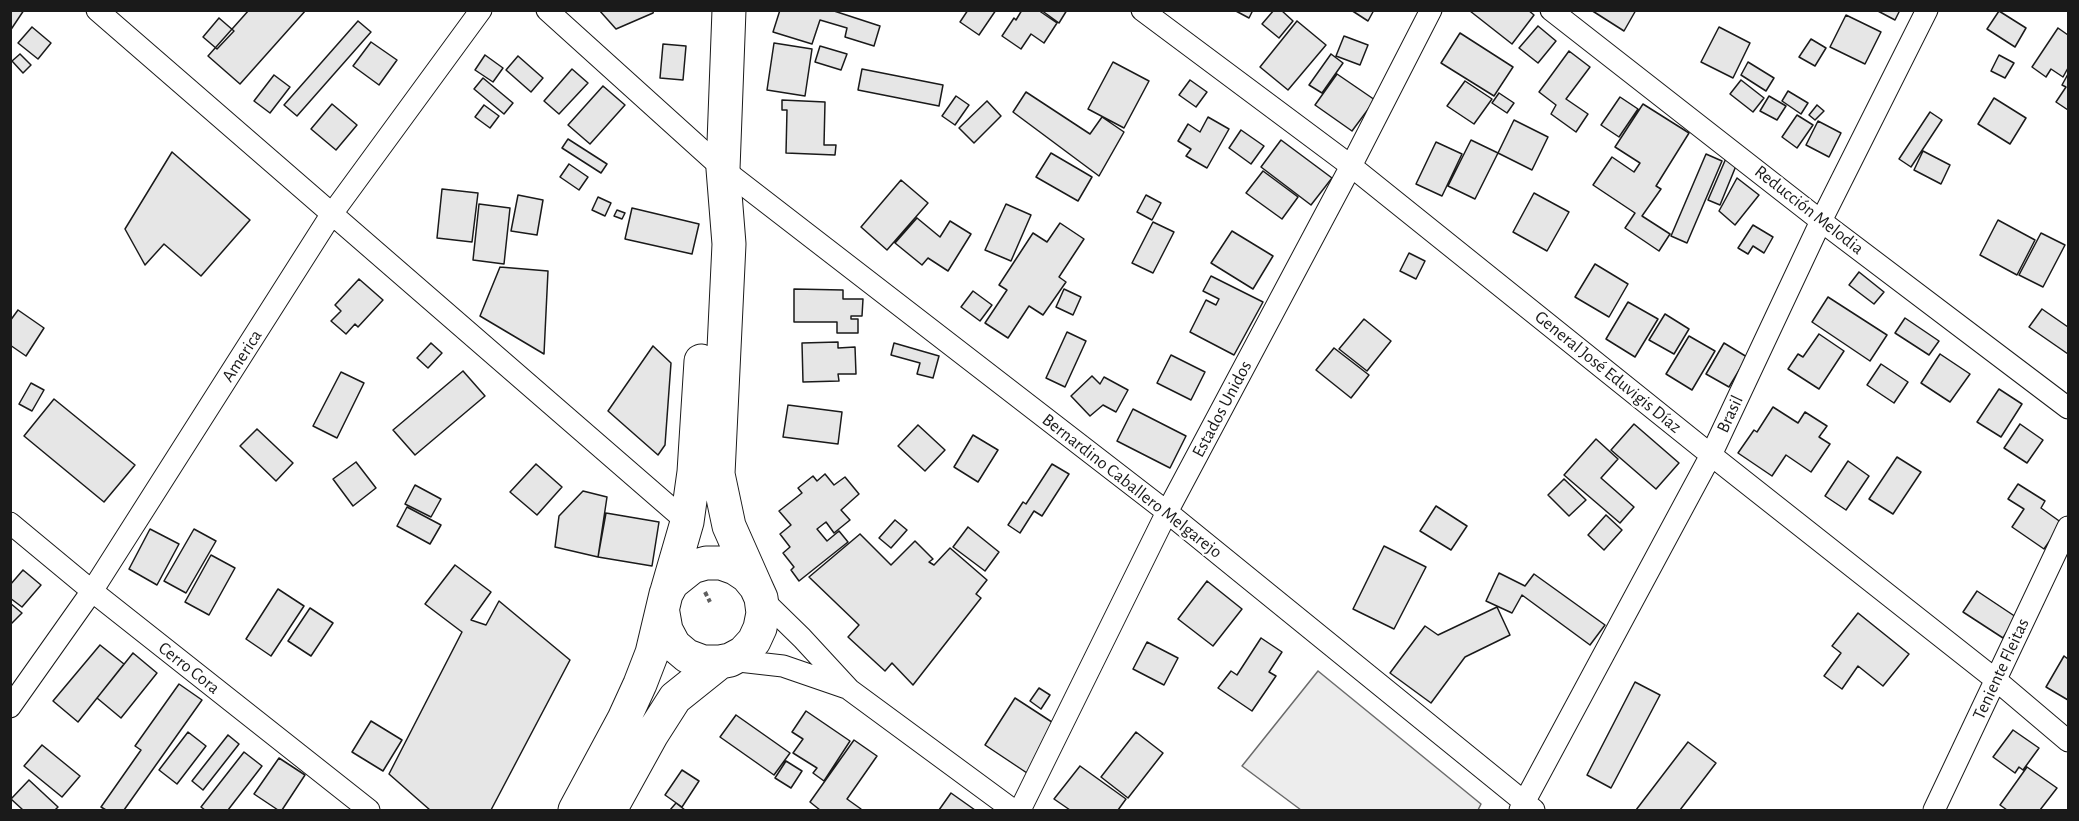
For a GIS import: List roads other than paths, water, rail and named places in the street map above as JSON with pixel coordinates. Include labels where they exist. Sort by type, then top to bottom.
[{"type":"highway","points":[[610,810],[652,734],[675,698],[725,661],[743,652],[754,641],[763,613],[758,593],[729,526],[717,474],[729,244],[723,169],[729,10]]},
{"type":"highway","points":[[575,810],[624,719],[640,684],[652,653],[687,522],[693,472],[708,241],[723,169]]},
{"type":"highway","points":[[725,661],[703,662],[687,656],[674,645],[666,630],[664,603],[672,583],[692,567],[706,563],[721,564],[735,568],[747,576],[758,593]]},
{"type":"street","points":[[97,10],[687,522]]},
{"type":"street","name":"America","points":[[10,706],[92,591],[332,215],[481,10]]},
{"type":"street","name":"Bernardino Caballero Melgarejo","points":[[547,10],[723,169],[1167,512],[1526,808]]},
{"type":"street","name":"General José Eduvigis Díaz","points":[[1142,10],[1351,166],[1996,680],[2068,741]]},
{"type":"street","name":"Estados Unidos","points":[[1020,810],[1167,512],[1351,166],[1431,10]]},
{"type":"street","name":"Reducción Melodia","points":[[1551,10],[1821,221],[2068,408]]},
{"type":"street","name":"Brasil","points":[[1526,808],[1711,454],[1821,221],[1927,10]]},
{"type":"street","name":"Cerro Cora","points":[[10,523],[92,591],[369,810]]},
{"type":"street","name":"Teniente Fleitas","points":[[1934,810],[2068,527]]},
{"type":"street","points":[[758,593],[850,690],[1013,810]]},
{"type":"street","points":[[725,661],[783,666],[850,690]]}]
